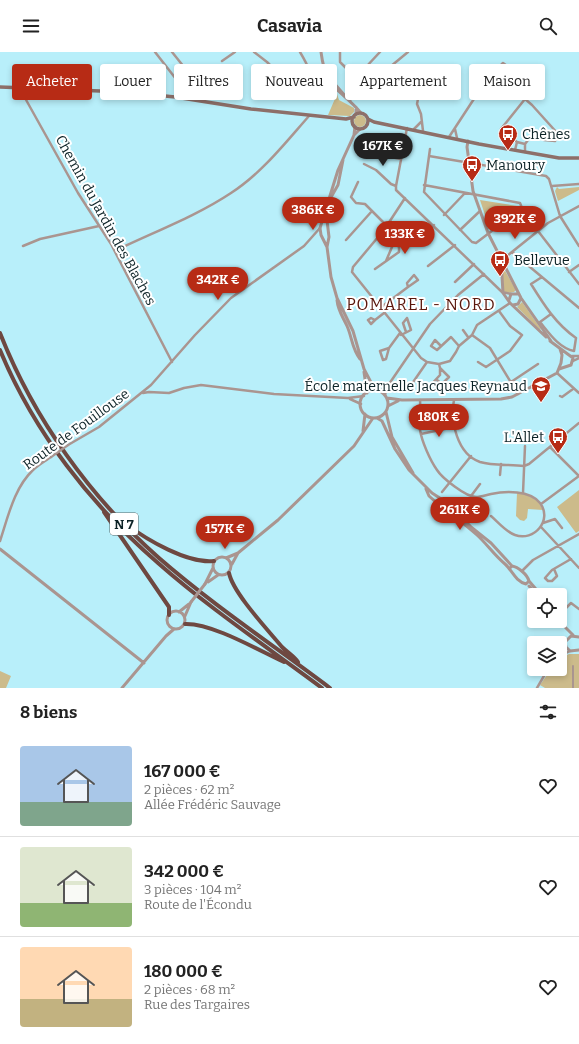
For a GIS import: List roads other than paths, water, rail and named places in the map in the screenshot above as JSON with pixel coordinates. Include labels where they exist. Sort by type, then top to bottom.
[{"type":"highway","name":"N 7","points":[[0,333],[10,358],[38,411],[72,463],[116,516],[159,558],[185,580],[330,688]]},
{"type":"highway","name":"N 7","points":[[0,350],[34,419],[71,472],[127,535],[167,571],[322,688]]},
{"type":"highway","points":[[97,502],[169,607],[169,615]]},
{"type":"highway","points":[[116,516],[142,536],[162,547],[205,562],[214,561]]},
{"type":"highway","points":[[229,573],[230,580],[242,598],[282,646],[302,667]]},
{"type":"highway","points":[[185,624],[203,626],[239,640],[293,666]]},
{"type":"main road","points":[[0,87],[12,88]]},
{"type":"main road","points":[[92,91],[125,92],[174,97]]},
{"type":"main road","points":[[201,100],[251,109],[346,119],[361,113],[374,122],[559,158],[579,158]]},
{"type":"main road","points":[[354,125],[355,115]]},
{"type":"main road","points":[[346,119],[360,129],[374,122]]},
{"type":"main road","points":[[368,119],[368,124]]},
{"type":"street","points":[[155,52],[174,77]]},
{"type":"street","points":[[172,52],[182,64]]},
{"type":"street","points":[[222,61],[235,52]]},
{"type":"street","points":[[254,52],[269,64]]},
{"type":"street","points":[[300,52],[307,64]]},
{"type":"street","points":[[321,52],[324,72],[329,81],[340,94],[345,96]]},
{"type":"street","points":[[340,52],[340,62],[346,68],[366,67],[380,52]]},
{"type":"street","points":[[394,64],[408,52]]},
{"type":"street","points":[[503,63],[510,68],[498,87],[487,79],[503,63]]},
{"type":"street","points":[[525,144],[518,142],[501,128],[525,99],[559,135],[555,141],[544,140],[534,132],[525,144],[525,152]]},
{"type":"street","name":"Chemin du Jardin des Blaches","points":[[26,100],[72,182],[111,244],[172,362]]},
{"type":"street","points":[[350,100],[361,113]]},
{"type":"street","points":[[418,100],[417,104],[421,114],[423,131]]},
{"type":"street","points":[[449,137],[474,100]]},
{"type":"street","points":[[355,115],[356,106]]},
{"type":"street","points":[[111,244],[123,247],[193,214],[232,192],[266,163],[310,115]]},
{"type":"street","points":[[416,129],[421,121]]},
{"type":"street","points":[[354,125],[354,135]]},
{"type":"street","points":[[407,128],[396,190],[434,225],[551,341],[567,354],[579,357]]},
{"type":"street","points":[[326,242],[321,235],[320,228],[322,218],[338,185],[343,158],[354,135],[360,129]]},
{"type":"street","points":[[455,129],[457,138]]},
{"type":"street","points":[[468,141],[469,162],[474,194],[488,233],[521,298],[551,341]]},
{"type":"street","points":[[515,150],[518,142]]},
{"type":"street","points":[[378,143],[375,146],[372,145],[370,153],[401,159]]},
{"type":"street","points":[[375,146],[377,146],[376,154]]},
{"type":"street","points":[[424,185],[520,203],[522,206],[521,209],[476,243],[472,242],[444,215],[424,192],[424,185],[430,156],[430,149]]},
{"type":"street","points":[[430,156],[546,176],[552,186],[560,216],[579,246]]},
{"type":"street","points":[[364,164],[376,170],[391,184],[396,186]]},
{"type":"street","points":[[358,182],[351,197],[356,203],[365,204],[388,226]]},
{"type":"street","points":[[552,186],[579,184]]},
{"type":"street","points":[[444,215],[466,193]]},
{"type":"street","points":[[405,198],[388,226],[354,267],[352,272],[412,348],[427,362],[439,364],[450,361],[459,346],[472,335],[477,325],[511,302]]},
{"type":"street","points":[[501,260],[538,231],[560,216],[579,206]]},
{"type":"street","points":[[460,230],[480,211]]},
{"type":"street","points":[[326,212],[326,242],[330,277],[337,298],[354,331],[360,359],[375,390]]},
{"type":"street","points":[[346,240],[372,212]]},
{"type":"street","points":[[322,218],[327,219]]},
{"type":"street","points":[[386,261],[395,242],[405,230],[407,225]]},
{"type":"street","points":[[405,230],[415,238],[418,238],[434,225]]},
{"type":"street","points":[[23,246],[40,239],[99,226]]},
{"type":"street","points":[[141,394],[159,377],[195,335],[231,298],[298,251],[320,228]]},
{"type":"street","points":[[375,269],[392,258],[400,250],[384,230]]},
{"type":"street","points":[[538,231],[579,284]]},
{"type":"street","points":[[315,232],[321,235]]},
{"type":"street","points":[[428,266],[454,245]]},
{"type":"street","points":[[512,252],[579,308]]},
{"type":"street","points":[[501,260],[503,293]]},
{"type":"street","points":[[454,282],[474,264]]},
{"type":"street","points":[[570,272],[579,265]]},
{"type":"street","points":[[414,474],[392,437],[386,412],[388,406],[386,396],[387,387],[412,348],[435,318],[484,274]]},
{"type":"street","points":[[380,308],[418,280],[414,275],[407,282],[408,287]]},
{"type":"street","points":[[542,277],[531,284],[551,314],[564,329],[578,337],[574,351],[557,341],[540,322],[551,314]]},
{"type":"street","points":[[503,293],[519,294]]},
{"type":"street","points":[[511,294],[511,302]]},
{"type":"street","points":[[511,302],[518,304],[521,298]]},
{"type":"street","points":[[478,362],[486,367],[498,360],[510,351],[522,335],[510,326],[499,311]]},
{"type":"street","points":[[375,320],[384,313]]},
{"type":"street","points":[[389,348],[401,334],[406,332],[411,330],[407,318],[403,323],[406,332]]},
{"type":"street","points":[[463,330],[468,337]]},
{"type":"street","points":[[472,335],[490,348],[518,394]]},
{"type":"street","points":[[440,345],[451,337],[459,346]]},
{"type":"street","points":[[365,394],[375,390],[386,396],[402,400],[501,399],[518,394],[556,373],[561,363],[562,356],[560,349]]},
{"type":"street","points":[[562,356],[567,354]]},
{"type":"street","points":[[572,356],[573,361]]},
{"type":"street","points":[[559,369],[565,366],[570,366],[573,361],[579,357]]},
{"type":"street","points":[[409,388],[427,362]]},
{"type":"street","points":[[561,363],[565,366]]},
{"type":"street","points":[[428,389],[440,375],[439,364]]},
{"type":"street","points":[[511,382],[538,364]]},
{"type":"street","points":[[437,380],[442,384],[449,377],[440,368]]},
{"type":"street","points":[[362,434],[365,414],[361,404],[365,394],[364,369]]},
{"type":"street","points":[[556,373],[579,393]]},
{"type":"street","name":"Route de Fouillouse","points":[[0,541],[17,495],[25,479],[33,470],[68,445],[99,427],[141,394],[149,392],[169,393],[184,388],[201,385],[274,394],[348,398],[365,394]]},
{"type":"street","points":[[379,391],[387,387]]},
{"type":"street","points":[[560,396],[562,397],[573,388]]},
{"type":"street","name":"Route de Fouillouse","points":[[348,398],[361,404]]},
{"type":"street","points":[[388,406],[394,402],[402,400]]},
{"type":"street","points":[[420,400],[421,434],[437,470],[450,482],[470,496],[480,497],[498,493],[523,493],[535,498],[541,504],[543,510],[543,523],[541,527],[531,535],[516,536],[510,533],[491,516]]},
{"type":"street","points":[[454,400],[454,427],[462,446],[471,456],[484,463],[524,466],[534,461],[579,423]]},
{"type":"street","points":[[169,626],[174,629],[180,629],[185,624],[185,616],[191,603],[206,583],[213,568],[214,561],[218,558],[226,558],[238,553],[304,495],[354,446],[375,418],[386,412]]},
{"type":"street","points":[[365,414],[382,421],[400,457],[414,474],[432,493],[449,504],[471,527],[484,537],[511,567],[527,576],[527,582],[532,588]]},
{"type":"street","points":[[421,434],[454,427]]},
{"type":"street","points":[[523,493],[525,446]]},
{"type":"street","points":[[541,504],[579,476],[550,447]]},
{"type":"street","points":[[442,492],[471,456]]},
{"type":"street","points":[[500,475],[501,464]]},
{"type":"street","points":[[470,496],[480,484]]},
{"type":"street","points":[[478,509],[480,497]]},
{"type":"street","points":[[543,523],[555,519],[562,528]]},
{"type":"street","points":[[541,527],[579,568]]},
{"type":"street","points":[[522,572],[533,560],[557,544],[579,534]]},
{"type":"street","points":[[0,549],[144,663]]},
{"type":"street","points":[[206,583],[218,575],[224,576],[229,573],[238,553]]},
{"type":"street","points":[[226,558],[232,564]]},
{"type":"street","points":[[554,568],[557,576],[552,581],[548,581],[545,578],[554,568],[571,559]]},
{"type":"street","points":[[511,567],[512,574],[527,582],[533,588]]},
{"type":"street","points":[[213,568],[218,575]]},
{"type":"street","points":[[166,636],[169,626],[167,620],[169,615],[174,612],[179,612],[191,603]]},
{"type":"street","points":[[567,607],[572,603],[578,607]]},
{"type":"street","points":[[179,612],[185,616]]},
{"type":"street","points":[[566,628],[573,635],[579,637]]},
{"type":"street","points":[[122,688],[166,636],[174,629]]},
{"type":"street","points":[[567,638],[573,635]]},
{"type":"street","points":[[567,648],[570,651]]},
{"type":"street","points":[[567,652],[579,650]]},
{"type":"street","points":[[573,666],[573,688]]},
{"type":"street","points":[[537,688],[544,676]]},
{"type":"place","name":"Chênes","points":[[508,151]]},
{"type":"place","name":"Manoury","points":[[472,182]]},
{"type":"place","name":"Bellevue","points":[[500,277]]},
{"type":"place","name":"École maternelle Jacques Reynaud","points":[[541,403]]},
{"type":"place","name":"L'Allet","points":[[558,454]]},
{"type":"district","name":"POMAREL - NORD","points":[[421,304]]}]
